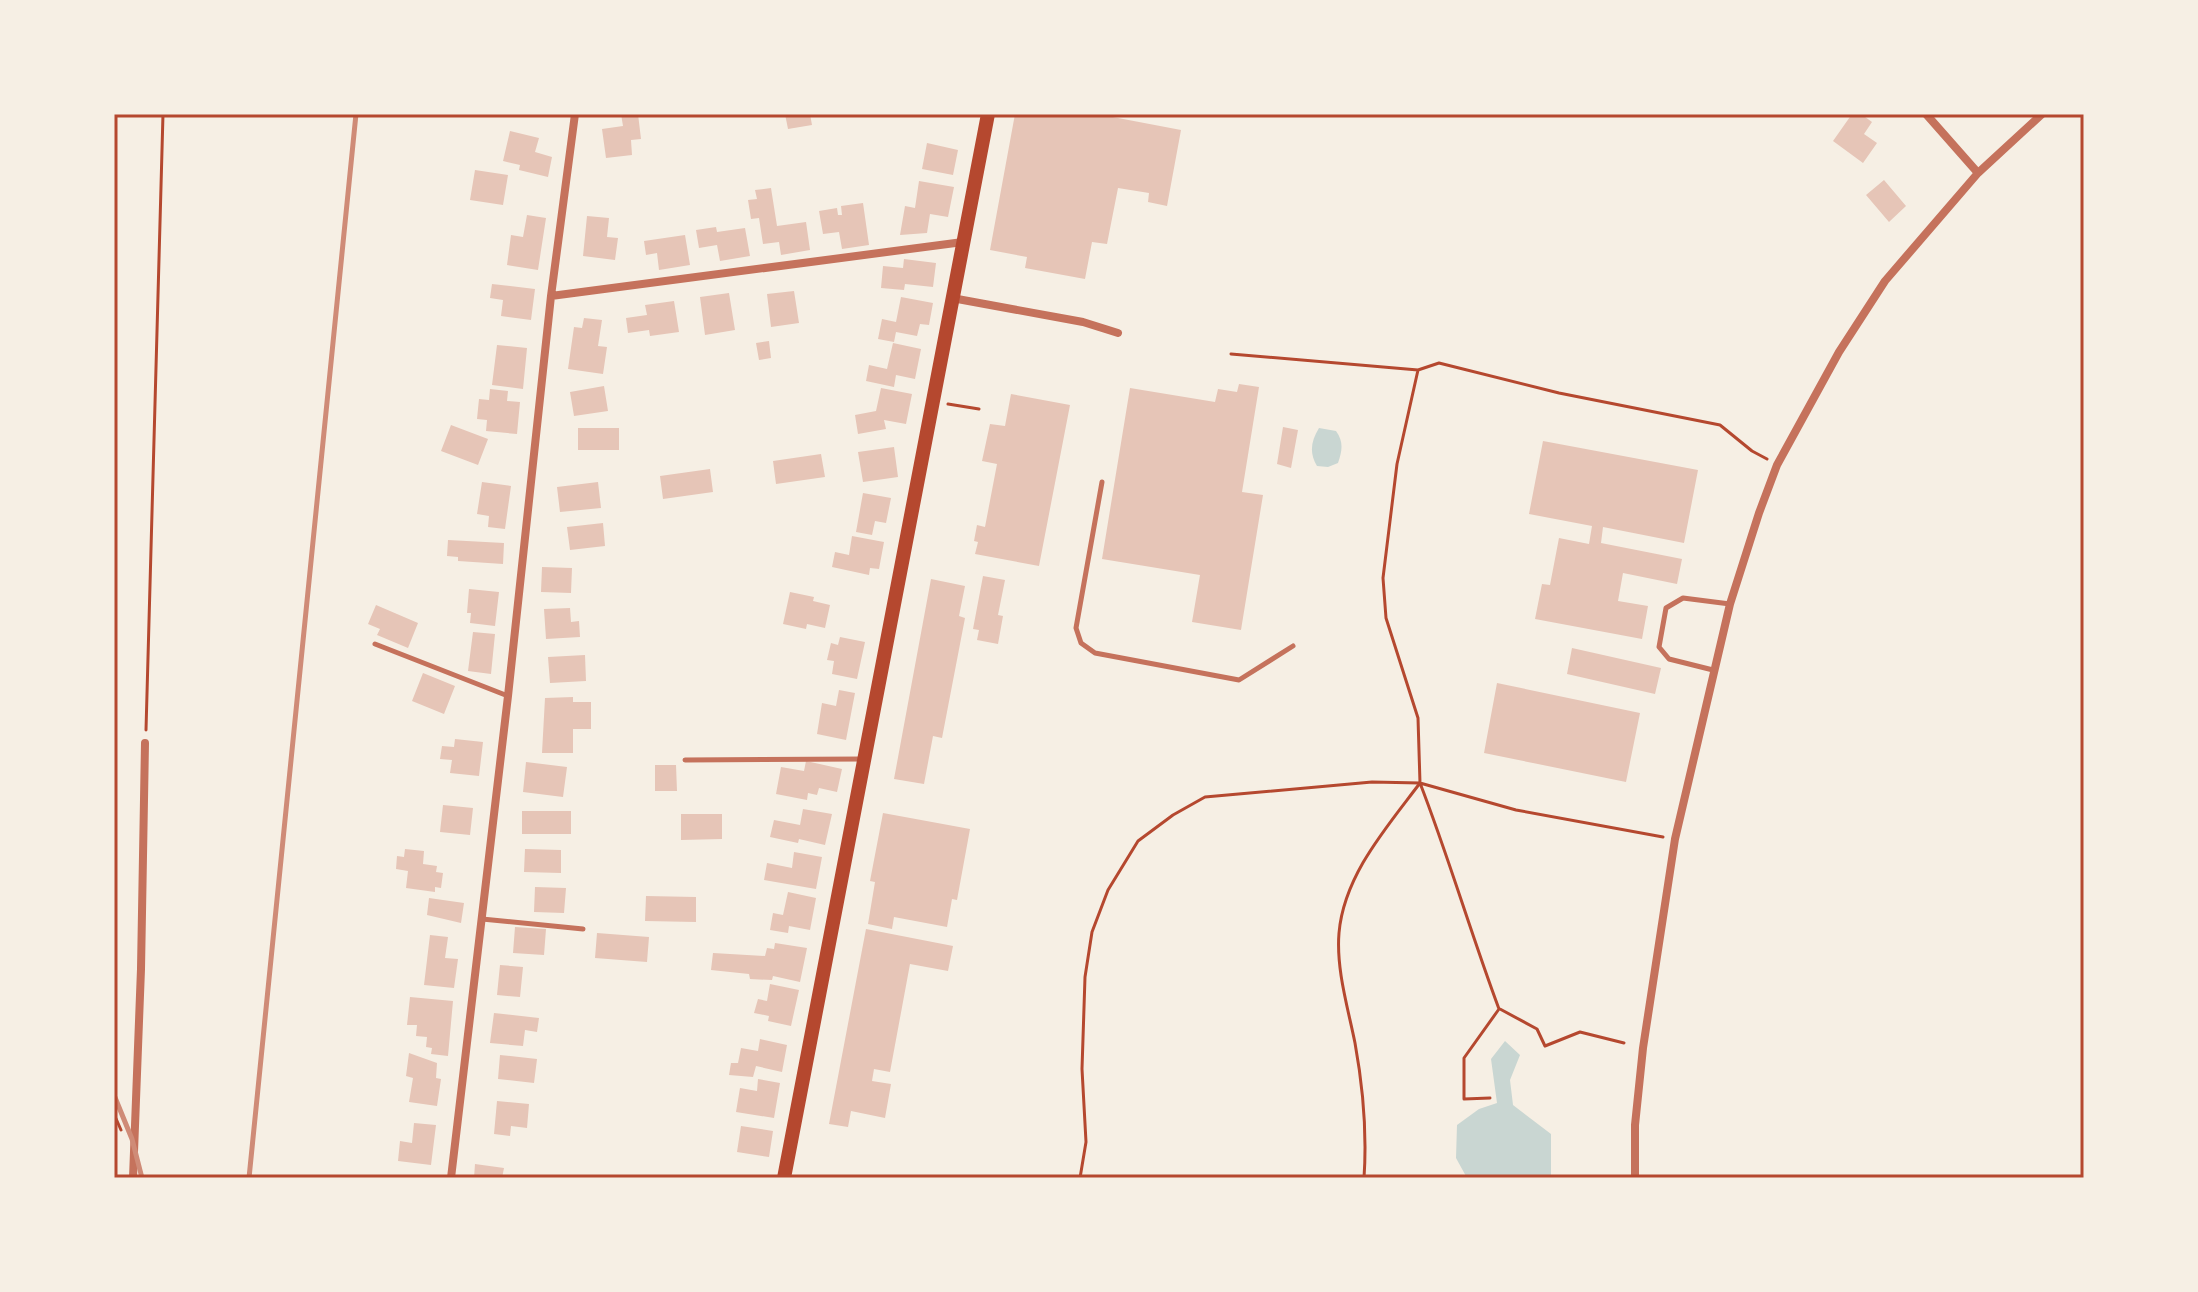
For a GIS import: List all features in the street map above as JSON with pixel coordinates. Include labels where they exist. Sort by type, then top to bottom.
[{"type":"main road","points":[[784,1178],[988,114]]},
{"type":"street","points":[[451,1178],[551,296],[575,114]]},
{"type":"street","points":[[1926,114],[1978,173]]},
{"type":"street","points":[[1635,1178],[1635,1125],[1643,1048],[1675,839],[1730,604],[1777,465],[1839,352],[1885,281],[1978,173],[2042,114]]},
{"type":"street","points":[[551,296],[963,242]]},
{"type":"street","points":[[952,298],[1083,322],[1118,333]]},
{"type":"street","points":[[133,1178],[145,743]]},
{"type":"lane","points":[[1102,482],[1076,628],[1081,643],[1095,653],[1239,680],[1293,646]]},
{"type":"lane","points":[[1713,670],[1669,659],[1659,647],[1666,608],[1683,598],[1730,604]]},
{"type":"lane","points":[[375,644],[508,696]]},
{"type":"lane","points":[[685,760],[864,759]]},
{"type":"lane","points":[[482,919],[583,929]]},
{"type":"path","points":[[145,743],[163,114]]},
{"type":"path","points":[[1231,354],[1418,370],[1439,363],[1559,393],[1720,425],[1752,451],[1777,465]]},
{"type":"path","points":[[1418,370],[1397,464],[1383,578],[1386,618],[1418,718],[1420,783],[1499,1009],[1537,1029],[1545,1046],[1580,1032],[1624,1043]]},
{"type":"path","points":[[933,401],[979,409]]},
{"type":"path","points":[[1080,1178],[1086,1142],[1082,1069],[1085,977],[1092,932],[1108,890],[1138,841],[1173,815],[1205,797],[1372,782],[1420,783],[1516,810],[1675,839]]},
{"type":"path","points":[[1364,1178],[1366,1144],[1356,1048],[1341,972],[1339,933],[1351,888],[1373,845],[1420,783]]},
{"type":"path","points":[[1490,1098],[1464,1099],[1464,1058],[1499,1009]]},
{"type":"shaded area","points":[[1319,428],[1336,431],[1341,443],[1338,463],[1328,467],[1317,466],[1312,452]]},
{"type":"shaded area","points":[[1505,1041],[1520,1055],[1510,1080],[1513,1105],[1551,1134],[1551,1178],[1467,1178],[1456,1158],[1457,1125],[1479,1109],[1497,1103],[1491,1059]]},
{"type":"building","points":[[621,114],[638,114],[641,139],[631,140],[632,155],[606,158],[602,129],[623,126]]},
{"type":"building","points":[[785,114],[810,114],[812,125],[788,129]]},
{"type":"building","points":[[1015,114],[1097,114],[1181,130],[1167,206],[1148,202],[1149,193],[1118,188],[1107,244],[1092,242],[1085,279],[1025,268],[1027,257],[990,250]]},
{"type":"building","points":[[1852,114],[1861,114],[1872,122],[1864,134],[1877,143],[1863,163],[1833,141]]},
{"type":"building","points":[[510,131],[539,138],[535,152],[552,157],[548,177],[519,170],[520,165],[503,161]]},
{"type":"building","points":[[927,143],[958,150],[953,175],[922,169]]},
{"type":"building","points":[[475,170],[508,175],[503,205],[470,200]]},
{"type":"building","points":[[1884,180],[1906,206],[1889,222],[1866,195]]},
{"type":"building","points":[[919,181],[954,187],[948,217],[930,214],[927,233],[900,235],[905,206],[915,208]]},
{"type":"building","points":[[771,188],[777,226],[806,222],[810,250],[781,255],[779,242],[763,244],[759,218],[751,219],[748,200],[757,199],[755,190]]},
{"type":"building","points":[[863,203],[869,245],[842,249],[839,232],[823,234],[819,211],[837,208],[838,215],[842,215],[841,206]]},
{"type":"building","points":[[527,215],[546,218],[538,270],[507,265],[511,235],[523,237]]},
{"type":"building","points":[[587,216],[609,218],[607,237],[618,238],[615,260],[583,256]]},
{"type":"building","points":[[716,227],[717,232],[745,228],[750,256],[720,261],[717,245],[699,248],[696,230]]},
{"type":"building","points":[[685,235],[690,265],[659,270],[657,253],[646,255],[644,241]]},
{"type":"building","points":[[904,259],[936,263],[933,287],[905,284],[904,290],[881,288],[883,266],[903,268]]},
{"type":"building","points":[[492,284],[535,289],[531,320],[501,316],[503,300],[490,298]]},
{"type":"building","points":[[794,291],[799,323],[771,327],[767,294]]},
{"type":"building","points":[[729,293],[735,330],[705,335],[700,297]]},
{"type":"building","points":[[901,297],[933,303],[929,325],[920,324],[917,336],[896,332],[894,342],[878,339],[882,319],[896,322]]},
{"type":"building","points":[[674,301],[679,332],[650,336],[649,330],[628,333],[626,318],[647,315],[645,305]]},
{"type":"building","points":[[584,318],[602,320],[598,346],[607,347],[603,374],[568,369],[574,327],[582,328]]},
{"type":"building","points":[[769,341],[771,358],[759,360],[756,343]]},
{"type":"building","points":[[893,343],[921,349],[915,379],[896,375],[894,387],[866,381],[869,365],[887,369]]},
{"type":"building","points":[[497,345],[527,348],[523,389],[492,385]]},
{"type":"building","points":[[1239,384],[1259,387],[1242,492],[1263,495],[1241,630],[1192,622],[1200,575],[1102,559],[1130,388],[1215,402],[1218,389],[1237,392]]},
{"type":"building","points":[[604,386],[608,411],[574,416],[570,392]]},
{"type":"building","points":[[881,388],[912,394],[906,424],[884,420],[886,429],[858,434],[855,415],[876,411]]},
{"type":"building","points":[[490,389],[508,391],[507,401],[520,402],[517,434],[486,431],[487,420],[477,419],[479,399],[489,400]]},
{"type":"building","points":[[1011,394],[1070,405],[1039,566],[975,554],[977,525],[985,527],[997,464],[982,461],[990,424],[1005,426]]},
{"type":"building","points":[[451,425],[488,439],[478,465],[441,451]]},
{"type":"building","points":[[1283,427],[1298,430],[1291,468],[1277,464]]},
{"type":"building","points":[[578,428],[619,428],[619,450],[578,450]]},
{"type":"building","points":[[1543,441],[1698,470],[1684,543],[1603,527],[1601,543],[1682,559],[1677,584],[1623,573],[1618,601],[1648,606],[1642,639],[1535,619],[1542,584],[1550,585],[1559,538],[1589,544],[1592,526],[1529,514]]},
{"type":"building","points":[[894,447],[898,477],[863,482],[858,452]]},
{"type":"building","points":[[821,454],[825,477],[776,484],[773,461]]},
{"type":"building","points":[[710,469],[713,492],[663,499],[660,476]]},
{"type":"building","points":[[482,482],[511,486],[505,529],[488,527],[489,516],[477,514]]},
{"type":"building","points":[[598,482],[601,508],[560,512],[557,487]]},
{"type":"building","points":[[863,493],[891,498],[886,523],[875,521],[872,535],[856,532]]},
{"type":"building","points":[[603,523],[605,546],[570,550],[567,527]]},
{"type":"building","points":[[852,536],[884,542],[879,569],[870,568],[869,575],[832,567],[835,552],[849,555]]},
{"type":"building","points":[[448,540],[504,543],[503,564],[458,561],[458,557],[447,556]]},
{"type":"building","points":[[542,567],[572,568],[571,593],[541,592]]},
{"type":"building","points":[[983,576],[1005,580],[998,615],[1003,616],[998,644],[977,640],[979,630],[973,629]]},
{"type":"building","points":[[931,579],[965,586],[959,616],[965,618],[942,738],[933,736],[924,784],[894,779]]},
{"type":"building","points":[[469,589],[499,592],[495,626],[470,623],[471,613],[467,613]]},
{"type":"building","points":[[790,592],[814,597],[813,601],[830,605],[825,628],[807,624],[806,629],[783,624]]},
{"type":"building","points":[[376,605],[418,623],[408,648],[377,635],[380,629],[368,624]]},
{"type":"building","points":[[570,608],[571,622],[579,621],[580,637],[546,639],[544,609]]},
{"type":"building","points":[[473,632],[495,634],[491,674],[468,671]]},
{"type":"building","points":[[840,637],[865,642],[857,679],[832,674],[834,661],[827,660],[831,643],[838,645]]},
{"type":"building","points":[[1572,648],[1661,668],[1655,694],[1567,674]]},
{"type":"building","points":[[585,655],[586,681],[550,683],[548,657]]},
{"type":"building","points":[[423,673],[455,686],[444,714],[412,701]]},
{"type":"building","points":[[1497,683],[1640,713],[1626,782],[1484,753]]},
{"type":"building","points":[[839,690],[855,693],[846,740],[817,734],[822,703],[836,706]]},
{"type":"building","points":[[573,697],[573,702],[591,702],[591,729],[573,729],[573,753],[542,753],[545,698]]},
{"type":"building","points":[[455,739],[483,742],[479,776],[450,773],[452,760],[440,759],[442,746],[454,747]]},
{"type":"building","points":[[806,761],[842,769],[837,792],[819,788],[817,795],[808,793],[807,800],[776,794],[781,767],[804,771]]},
{"type":"building","points":[[526,762],[567,767],[563,797],[523,792]]},
{"type":"building","points":[[655,765],[676,765],[677,791],[655,791]]},
{"type":"building","points":[[443,805],[473,808],[470,835],[440,832]]},
{"type":"building","points":[[803,809],[832,814],[825,845],[770,837],[774,820],[800,825]]},
{"type":"building","points":[[522,811],[571,811],[571,834],[522,834]]},
{"type":"building","points":[[883,813],[970,829],[957,900],[952,899],[947,927],[894,917],[892,929],[868,924],[875,882],[870,881]]},
{"type":"building","points":[[681,814],[722,814],[722,839],[681,840]]},
{"type":"building","points":[[405,849],[424,851],[423,864],[437,866],[436,872],[443,873],[441,888],[435,887],[435,892],[406,888],[408,871],[396,869],[397,856],[404,857]]},
{"type":"building","points":[[525,849],[561,850],[561,873],[524,872]]},
{"type":"building","points":[[794,852],[822,857],[816,889],[764,880],[767,863],[792,868]]},
{"type":"building","points":[[535,887],[566,888],[564,913],[534,912]]},
{"type":"building","points":[[788,892],[816,898],[810,930],[789,926],[788,933],[770,930],[773,913],[783,915]]},
{"type":"building","points":[[646,896],[696,897],[696,922],[645,921]]},
{"type":"building","points":[[429,898],[464,903],[461,923],[427,915]]},
{"type":"building","points":[[515,927],[546,929],[544,955],[513,953]]},
{"type":"building","points":[[866,929],[953,946],[948,971],[910,964],[890,1072],[874,1069],[872,1081],[891,1084],[885,1118],[851,1111],[848,1127],[829,1124]]},
{"type":"building","points":[[597,933],[649,937],[647,962],[595,958]]},
{"type":"building","points":[[430,935],[448,937],[445,958],[458,959],[454,988],[424,985]]},
{"type":"building","points":[[775,943],[807,948],[800,982],[773,976],[772,980],[750,979],[749,974],[711,970],[713,953],[765,956],[767,948],[774,949]]},
{"type":"building","points":[[500,965],[523,967],[520,997],[497,995]]},
{"type":"building","points":[[770,984],[799,990],[791,1026],[768,1021],[769,1016],[754,1013],[758,999],[767,1001]]},
{"type":"building","points":[[410,997],[453,1001],[448,1056],[431,1054],[432,1048],[426,1047],[427,1037],[416,1036],[417,1025],[407,1025]]},
{"type":"building","points":[[494,1013],[539,1018],[537,1032],[525,1030],[523,1046],[490,1043]]},
{"type":"building","points":[[760,1039],[787,1045],[782,1072],[756,1066],[753,1077],[729,1075],[731,1063],[738,1063],[741,1048],[758,1051]]},
{"type":"building","points":[[409,1053],[437,1063],[436,1078],[441,1079],[437,1106],[409,1102],[413,1078],[406,1076]]},
{"type":"building","points":[[500,1055],[537,1059],[534,1083],[498,1079]]},
{"type":"building","points":[[758,1079],[780,1083],[774,1118],[736,1112],[740,1088],[757,1091]]},
{"type":"building","points":[[497,1101],[529,1104],[527,1128],[511,1126],[510,1136],[494,1134]]},
{"type":"building","points":[[414,1123],[436,1125],[431,1165],[398,1161],[400,1141],[412,1143]]},
{"type":"building","points":[[741,1126],[773,1131],[769,1157],[737,1152]]},
{"type":"building","points":[[475,1164],[504,1168],[502,1178],[474,1178]]},
{"type":"railway","points":[[249,1178],[356,114]]},
{"type":"railway","points":[[114,1095],[132,1139],[142,1178]]}]
